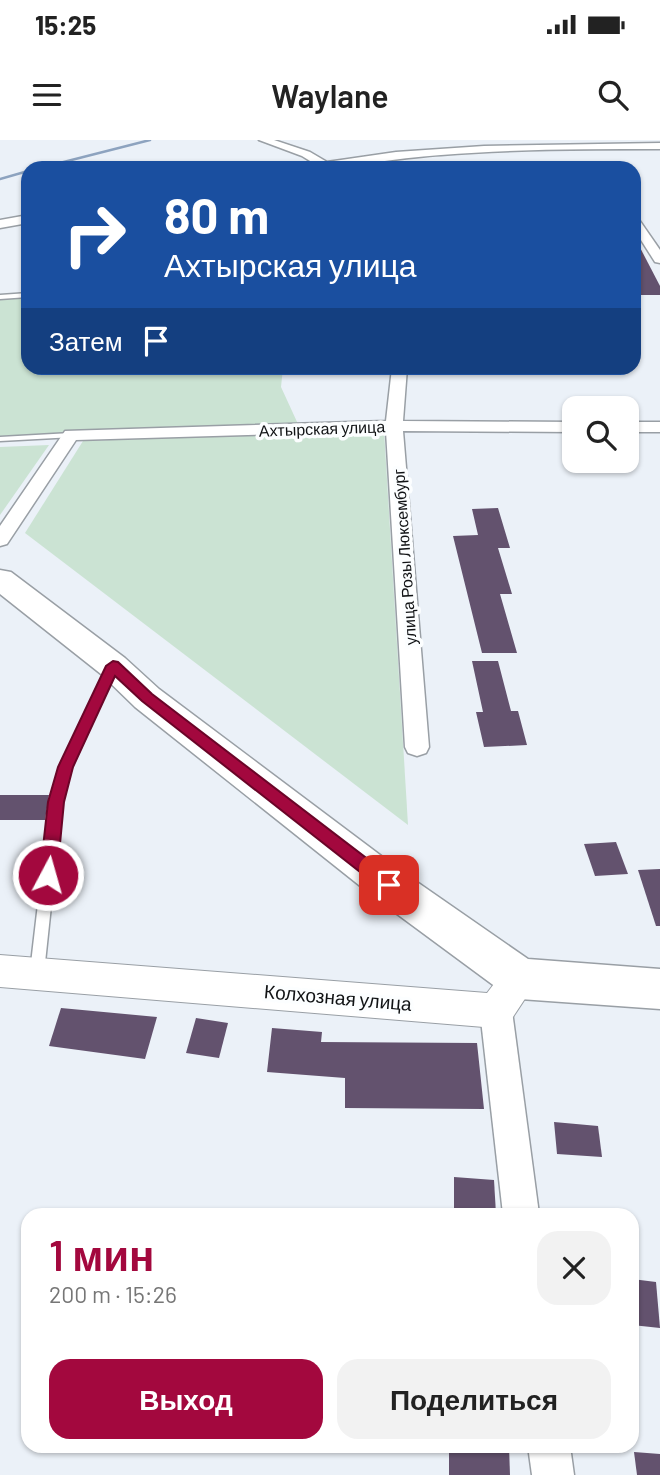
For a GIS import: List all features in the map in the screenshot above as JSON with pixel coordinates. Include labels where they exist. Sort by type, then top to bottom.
[{"type":"highway","points":[[0,579],[113,666],[147,698],[389,885],[508,995]]},
{"type":"highway","name":"Колхозная улица","points":[[508,995],[660,989]]},
{"type":"street","points":[[264,140],[319,161]]},
{"type":"street","points":[[412,140],[455,161]]},
{"type":"street","points":[[367,161],[558,142],[660,146]]},
{"type":"street","points":[[0,224],[21,220]]},
{"type":"street","points":[[641,228],[660,259]]},
{"type":"street","name":"улица Розы Люксембург","points":[[398,375],[394,426],[417,747]]},
{"type":"street","name":"Ахтырская улица","points":[[71,435],[394,426],[562,427]]},
{"type":"street","points":[[639,427],[660,427]]},
{"type":"street","points":[[0,541],[71,435]]},
{"type":"street","name":"Колхозная улица","points":[[0,971],[508,995]]},
{"type":"street","points":[[508,995],[521,1208]]},
{"type":"street","points":[[550,1453],[553,1475]]},
{"type":"lane","points":[[0,297],[21,296]]},
{"type":"lane","points":[[0,439],[71,435]]},
{"type":"lane","points":[[37,972],[56,802],[66,767],[113,666]]},
{"type":"green space","points":[[21,298],[21,375],[282,375],[281,387],[298,424],[0,436],[0,299]]},
{"type":"green space","points":[[384,430],[408,825],[25,533],[83,441]]},
{"type":"green space","points":[[49,445],[0,515],[0,447]]},
{"type":"building","points":[[641,249],[660,286],[660,295],[641,295]]},
{"type":"building","points":[[498,508],[510,548],[498,548],[512,594],[500,594],[517,653],[482,653],[453,536],[478,535],[472,509]]},
{"type":"building","points":[[472,661],[498,661],[511,711],[518,711],[527,745],[484,747],[476,712],[483,712]]},
{"type":"building","points":[[0,795],[49,795],[45,820],[0,820]]},
{"type":"building","points":[[616,842],[628,874],[595,876],[584,844]]},
{"type":"building","points":[[660,869],[660,926],[656,926],[638,870]]},
{"type":"building","points":[[61,1008],[157,1017],[145,1059],[49,1046]]},
{"type":"building","points":[[196,1018],[228,1023],[219,1058],[186,1053]]},
{"type":"building","points":[[272,1028],[322,1032],[321,1042],[477,1043],[484,1109],[345,1108],[345,1078],[267,1072]]},
{"type":"building","points":[[554,1122],[598,1126],[602,1157],[557,1154]]},
{"type":"building","points":[[454,1177],[494,1180],[496,1208],[454,1208]]},
{"type":"building","points":[[639,1280],[656,1282],[660,1328],[639,1326]]},
{"type":"building","points":[[449,1453],[509,1453],[510,1475],[449,1475]]},
{"type":"building","points":[[634,1453],[660,1454],[660,1475],[637,1475]]},
{"type":"waterway","points":[[68,161],[150,140]]},
{"type":"waterway","points":[[0,179],[21,173]]},
{"type":"route","points":[[48,875],[56,802],[66,767],[113,666],[147,698],[389,885]]}]
